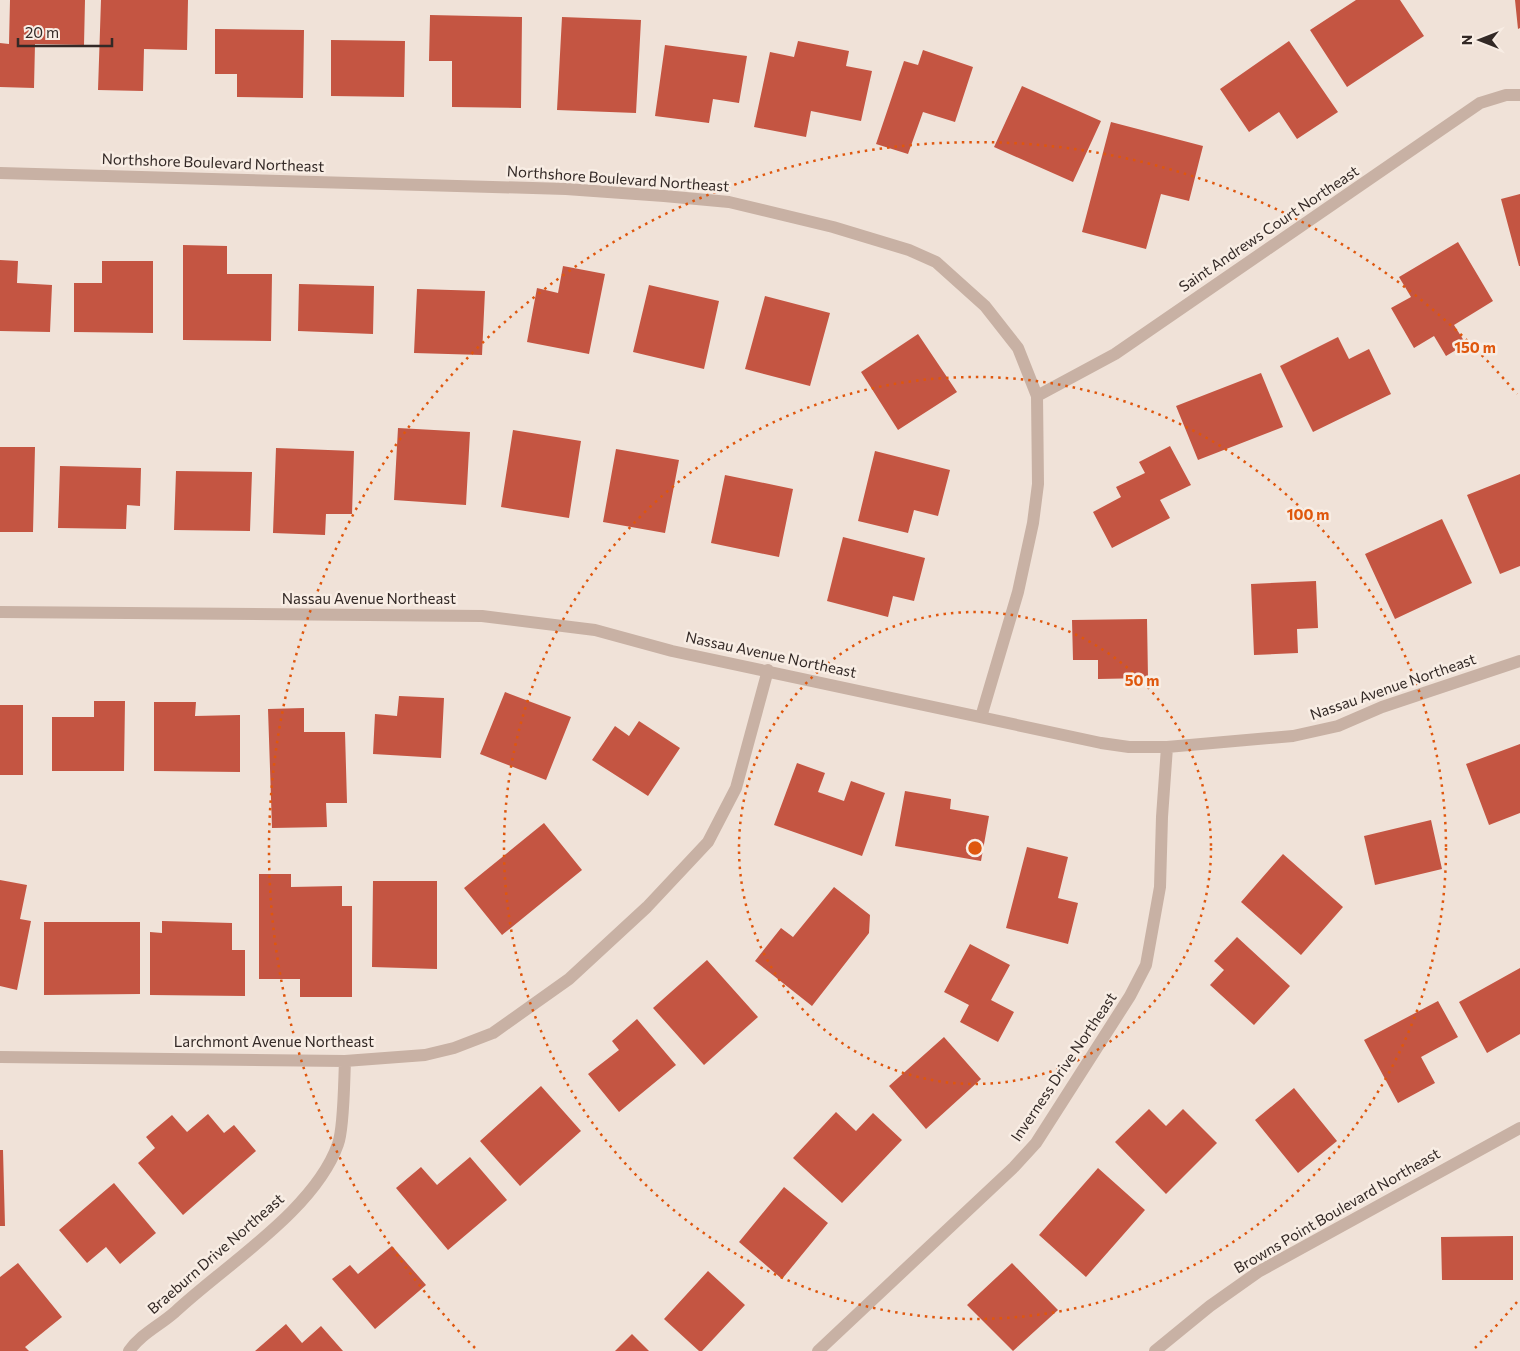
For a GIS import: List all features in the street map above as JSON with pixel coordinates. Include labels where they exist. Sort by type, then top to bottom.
[{"type":"street","name":"Saint Andrews Court Northeast","points":[[1037,396],[1115,354],[1480,103],[1506,95],[1520,95]]},
{"type":"street","name":"Northshore Boulevard Northeast","points":[[0,173],[566,188],[729,202],[833,227],[910,250],[936,262],[985,306],[1018,348],[1037,396],[1038,484],[1033,523],[1018,592],[981,717]]},
{"type":"street","name":"Nassau Avenue Northeast","points":[[0,612],[482,616],[595,630],[672,651],[768,670],[1101,743],[1129,747],[1167,747],[1293,736],[1338,726],[1382,707],[1520,661]]},
{"type":"street","name":"Larchmont Avenue Northeast","points":[[0,1057],[346,1061],[425,1055],[454,1048],[493,1033],[569,979],[647,907],[708,842],[736,788],[768,670]]},
{"type":"street","name":"Inverness Drive Northeast","points":[[818,1351],[1014,1167],[1036,1143],[1130,996],[1146,965],[1160,887],[1167,747]]},
{"type":"street","name":"Braeburn Drive Northeast","points":[[129,1351],[138,1338],[160,1326],[199,1290],[285,1219],[316,1184],[339,1143],[346,1061]]},
{"type":"street","name":"Browns Point Boulevard Northeast","points":[[1155,1351],[1210,1306],[1258,1272],[1520,1128]]},
{"type":"building","points":[[10,0],[85,0],[84,45],[35,44],[34,88],[0,87],[0,43],[9,44]]},
{"type":"building","points":[[101,0],[188,0],[187,50],[144,49],[143,91],[98,90]]},
{"type":"building","points":[[1356,0],[1400,0],[1424,36],[1347,87],[1310,30]]},
{"type":"building","points":[[1515,0],[1520,0],[1520,28],[1518,29]]},
{"type":"building","points":[[430,15],[522,17],[521,108],[452,107],[452,61],[429,61]]},
{"type":"building","points":[[562,17],[641,20],[636,113],[557,110]]},
{"type":"building","points":[[215,29],[304,30],[303,98],[237,97],[237,74],[215,74]]},
{"type":"building","points":[[331,40],[405,41],[404,97],[331,96]]},
{"type":"building","points":[[798,41],[849,51],[846,66],[872,71],[861,121],[811,111],[806,137],[754,127],[770,52],[794,57]]},
{"type":"building","points":[[1289,41],[1338,112],[1297,139],[1279,112],[1249,132],[1220,89]]},
{"type":"building","points":[[665,45],[747,56],[739,103],[713,99],[709,123],[655,116]]},
{"type":"building","points":[[923,50],[973,67],[955,122],[923,112],[908,154],[876,144],[904,61],[918,65]]},
{"type":"building","points":[[1022,86],[1101,121],[1073,182],[994,147]]},
{"type":"building","points":[[1111,122],[1203,146],[1189,201],[1161,194],[1146,249],[1082,232]]},
{"type":"building","points":[[1520,194],[1520,266],[1519,266],[1501,199]]},
{"type":"building","points":[[1458,242],[1493,301],[1454,325],[1466,344],[1446,356],[1434,336],[1414,348],[1391,308],[1411,297],[1399,277]]},
{"type":"building","points":[[183,245],[227,246],[227,274],[272,274],[271,341],[183,340]]},
{"type":"building","points":[[0,260],[18,261],[17,283],[52,285],[50,332],[0,331]]},
{"type":"building","points":[[102,261],[153,261],[153,333],[74,332],[74,283],[102,283]]},
{"type":"building","points":[[563,266],[605,274],[589,354],[527,342],[537,288],[558,293]]},
{"type":"building","points":[[299,284],[374,286],[373,334],[298,331]]},
{"type":"building","points":[[649,285],[719,301],[704,369],[633,352]]},
{"type":"building","points":[[417,289],[485,291],[482,355],[414,353]]},
{"type":"building","points":[[765,296],[830,313],[810,386],[745,369]]},
{"type":"building","points":[[918,334],[957,392],[898,430],[861,372]]},
{"type":"building","points":[[1338,337],[1349,359],[1369,349],[1391,394],[1313,432],[1280,366]]},
{"type":"building","points":[[1261,373],[1283,427],[1198,460],[1176,406]]},
{"type":"building","points":[[398,428],[470,432],[466,505],[394,500]]},
{"type":"building","points":[[513,430],[581,441],[569,518],[501,507]]},
{"type":"building","points":[[1170,446],[1191,485],[1160,500],[1170,518],[1112,548],[1093,512],[1121,497],[1116,487],[1145,473],[1139,462]]},
{"type":"building","points":[[0,447],[35,447],[33,532],[0,532]]},
{"type":"building","points":[[276,448],[354,451],[352,514],[326,514],[325,535],[273,533]]},
{"type":"building","points":[[616,449],[679,460],[665,533],[603,522]]},
{"type":"building","points":[[875,451],[950,470],[938,516],[914,510],[908,533],[858,521]]},
{"type":"building","points":[[60,466],[141,468],[140,506],[127,505],[126,529],[58,528]]},
{"type":"building","points":[[176,471],[252,472],[250,531],[174,530]]},
{"type":"building","points":[[1520,474],[1520,566],[1500,574],[1467,495]]},
{"type":"building","points":[[725,475],[793,489],[779,557],[711,543]]},
{"type":"building","points":[[1442,519],[1472,583],[1395,619],[1365,554]]},
{"type":"building","points":[[843,537],[925,558],[914,601],[893,596],[888,617],[827,601]]},
{"type":"building","points":[[1316,581],[1318,628],[1297,629],[1298,653],[1254,655],[1251,584]]},
{"type":"building","points":[[1147,619],[1148,678],[1098,679],[1098,660],[1073,660],[1072,620]]},
{"type":"building","points":[[505,692],[571,717],[546,780],[480,754]]},
{"type":"building","points":[[399,696],[444,698],[441,758],[373,754],[375,714],[397,716]]},
{"type":"building","points":[[94,701],[125,701],[124,771],[52,771],[52,717],[94,717]]},
{"type":"building","points":[[154,702],[196,702],[195,716],[240,715],[240,772],[154,771]]},
{"type":"building","points":[[0,705],[23,705],[23,775],[0,775]]},
{"type":"building","points":[[304,708],[304,732],[345,732],[347,803],[326,803],[327,827],[272,828],[268,709]]},
{"type":"building","points":[[639,721],[680,748],[648,796],[592,760],[615,726],[629,736]]},
{"type":"building","points":[[1520,744],[1520,813],[1489,825],[1466,764]]},
{"type":"building","points":[[797,763],[825,773],[818,792],[844,801],[851,781],[885,793],[862,856],[774,825]]},
{"type":"building","points":[[905,791],[951,799],[950,809],[989,816],[981,861],[895,846]]},
{"type":"building","points":[[1431,820],[1442,869],[1375,885],[1364,836]]},
{"type":"building","points":[[544,823],[582,870],[502,935],[464,888]]},
{"type":"building","points":[[1027,847],[1068,857],[1058,898],[1078,903],[1068,944],[1006,928]]},
{"type":"building","points":[[1283,854],[1343,907],[1301,955],[1241,902]]},
{"type":"building","points":[[259,874],[291,874],[291,887],[342,886],[342,906],[352,906],[352,997],[300,997],[300,979],[259,979]]},
{"type":"building","points":[[0,880],[27,885],[20,919],[31,921],[17,990],[0,986]]},
{"type":"building","points":[[373,881],[437,881],[437,969],[372,967]]},
{"type":"building","points":[[834,887],[870,915],[869,933],[812,1006],[755,961],[781,928],[793,937]]},
{"type":"building","points":[[162,921],[232,923],[232,950],[245,950],[245,996],[150,995],[150,932],[162,933]]},
{"type":"building","points":[[44,922],[140,922],[140,994],[44,995]]},
{"type":"building","points":[[1237,937],[1290,986],[1254,1025],[1210,985],[1224,970],[1214,961]]},
{"type":"building","points":[[970,944],[1010,965],[991,1000],[1014,1012],[998,1042],[960,1022],[969,1005],[944,992]]},
{"type":"building","points":[[707,960],[758,1017],[704,1065],[653,1008]]},
{"type":"building","points":[[1520,968],[1520,1034],[1487,1053],[1459,1002]]},
{"type":"building","points":[[1438,1001],[1458,1037],[1421,1057],[1435,1083],[1398,1103],[1364,1040]]},
{"type":"building","points":[[637,1019],[676,1065],[619,1112],[588,1074],[619,1050],[612,1041]]},
{"type":"building","points":[[944,1037],[981,1079],[926,1129],[889,1086]]},
{"type":"building","points":[[541,1086],[581,1131],[520,1186],[480,1141]]},
{"type":"building","points":[[1294,1088],[1337,1141],[1298,1173],[1255,1120]]},
{"type":"building","points":[[1149,1109],[1166,1126],[1183,1109],[1217,1143],[1166,1194],[1115,1142]]},
{"type":"building","points":[[836,1112],[856,1131],[873,1113],[902,1140],[842,1203],[793,1158]]},
{"type":"building","points":[[208,1114],[224,1133],[234,1125],[256,1151],[183,1215],[138,1163],[155,1148],[146,1137],[172,1115],[187,1132]]},
{"type":"building","points":[[0,1150],[3,1150],[5,1226],[0,1226]]},
{"type":"building","points":[[470,1157],[507,1200],[448,1250],[396,1188],[421,1167],[437,1185]]},
{"type":"building","points":[[1098,1168],[1145,1210],[1086,1277],[1039,1235]]},
{"type":"building","points":[[114,1183],[156,1233],[120,1264],[106,1247],[87,1263],[59,1230]]},
{"type":"building","points":[[784,1187],[828,1223],[782,1279],[739,1242]]},
{"type":"building","points":[[1513,1236],[1513,1280],[1442,1280],[1441,1237]]},
{"type":"building","points":[[392,1246],[426,1285],[375,1329],[332,1279],[350,1265],[358,1274]]},
{"type":"building","points":[[18,1263],[62,1317],[25,1347],[29,1351],[0,1351],[0,1277]]},
{"type":"building","points":[[1012,1263],[1058,1310],[1013,1351],[967,1305]]},
{"type":"building","points":[[708,1271],[745,1305],[702,1351],[699,1351],[664,1319]]},
{"type":"building","points":[[286,1324],[302,1343],[321,1326],[343,1351],[255,1351]]},
{"type":"building","points":[[632,1334],[649,1351],[615,1351]]}]
